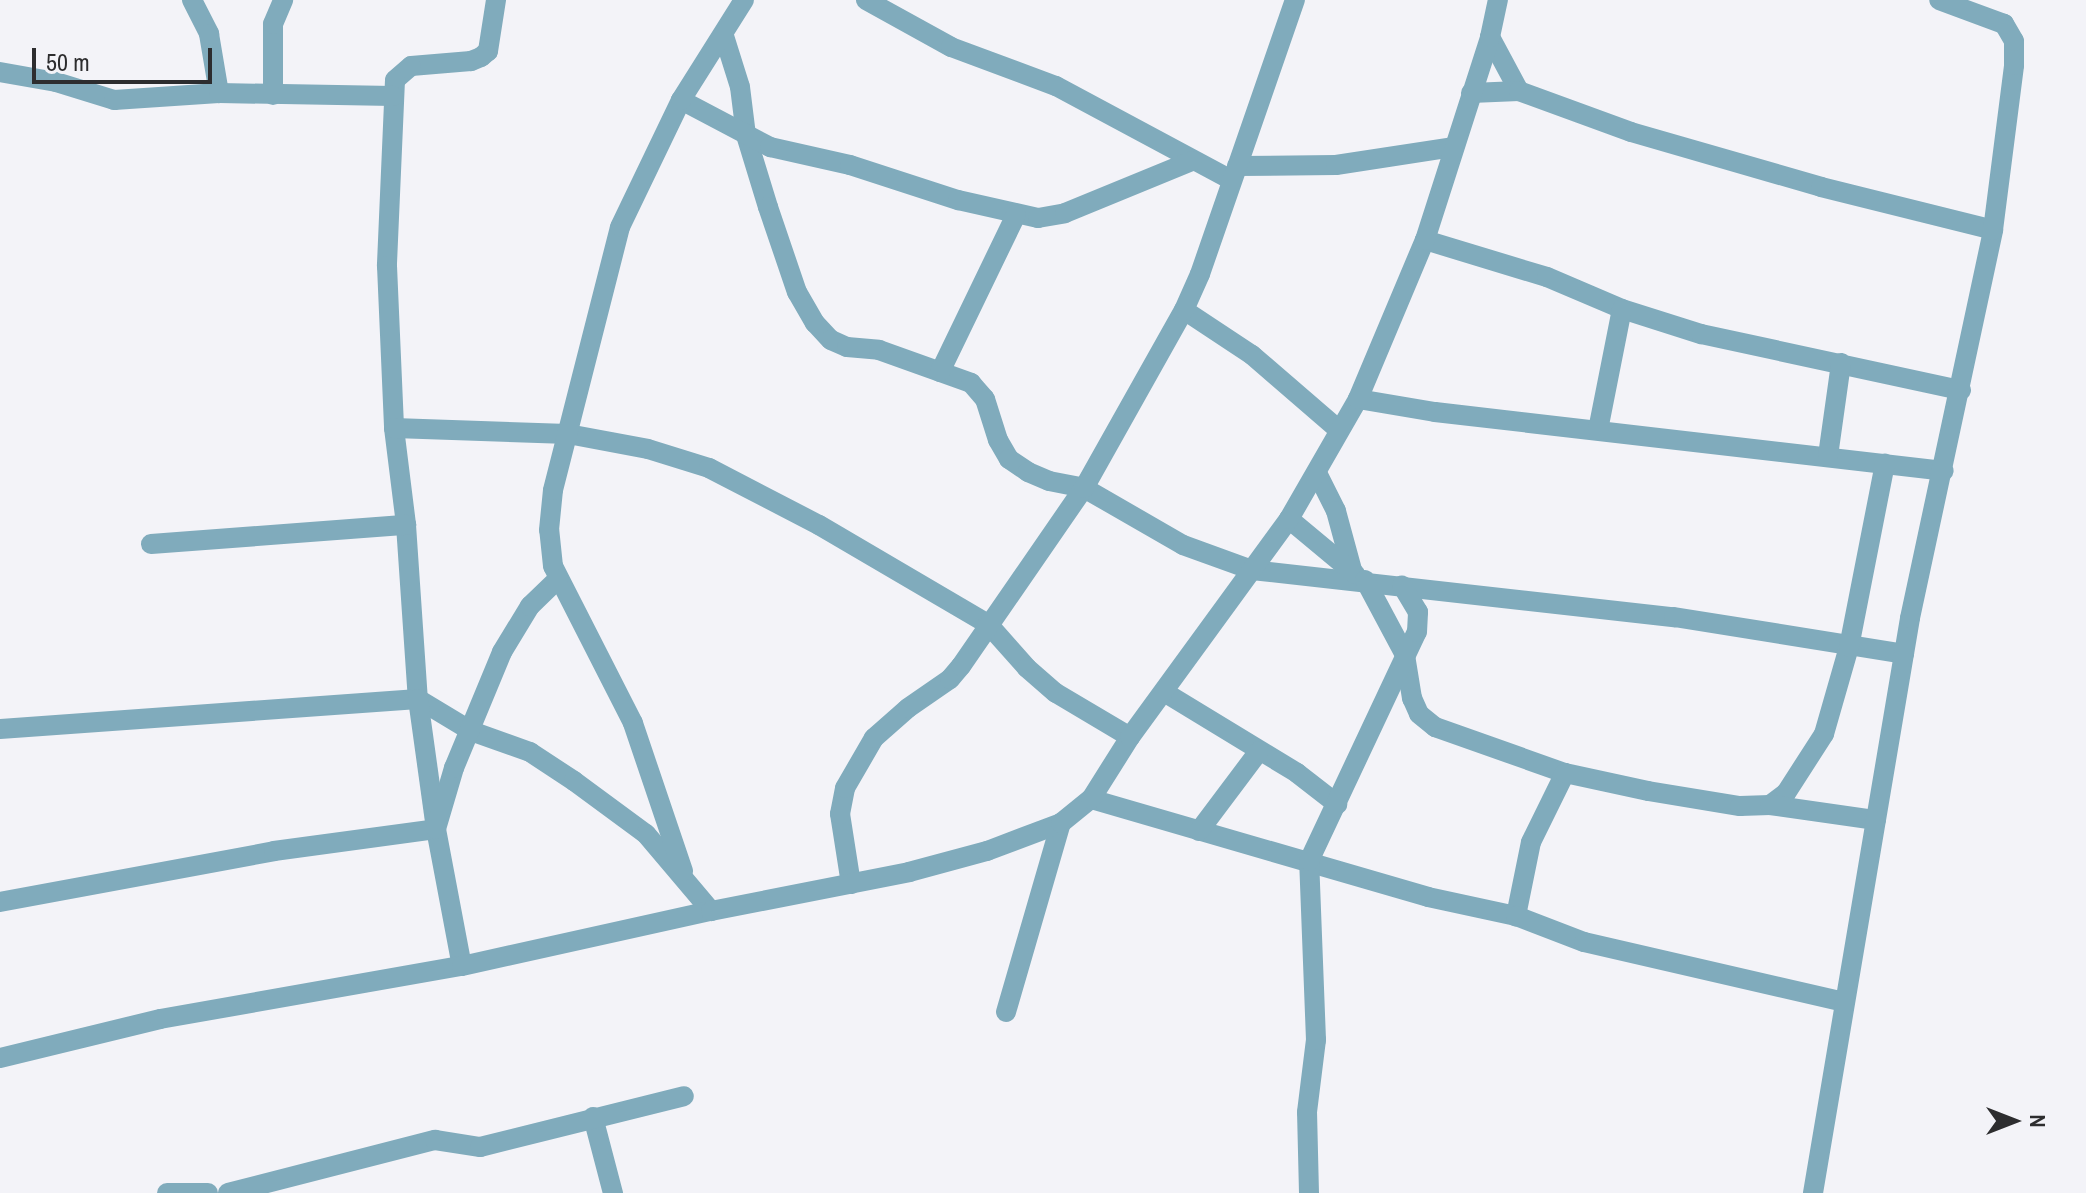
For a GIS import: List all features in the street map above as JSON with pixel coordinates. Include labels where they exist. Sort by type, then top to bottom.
[{"type":"street","points":[[192,0],[209,34],[219,93]]},
{"type":"street","points":[[273,95],[273,24],[283,0]]},
{"type":"street","points":[[462,966],[436,829],[418,699],[406,525],[394,428],[387,266],[395,80],[411,66],[471,61],[488,51],[496,0]]},
{"type":"street","points":[[687,882],[633,723],[615,683],[558,579],[553,566],[549,530],[553,490],[620,227],[681,100],[744,0]]},
{"type":"street","points":[[866,0],[951,47],[1056,86],[1192,161],[1234,173],[1274,166],[1373,161],[1453,147]]},
{"type":"street","points":[[851,884],[840,814],[845,788],[874,738],[908,708],[950,679],[1084,488],[1184,310],[1200,274],[1295,0]]},
{"type":"street","points":[[0,1058],[160,1019],[462,966],[711,911],[851,884],[987,851],[1061,823],[1091,799],[1130,737],[1289,519],[1358,399],[1425,240],[1490,37],[1498,0]]},
{"type":"street","points":[[1813,1193],[1904,654],[1993,230],[2008,121],[2014,41],[2004,24],[1995,18],[1939,0]]},
{"type":"street","points":[[724,36],[740,87],[746,135],[797,292],[815,323],[831,340],[847,347],[879,350],[971,383],[985,399],[998,440],[1009,459],[1049,481],[1084,488],[1183,545],[1252,570],[1359,577],[1402,585],[1674,617],[1904,654]]},
{"type":"street","points":[[1490,37],[1519,91]]},
{"type":"street","points":[[0,72],[56,82],[114,100],[219,93],[393,96]]},
{"type":"street","points":[[1471,93],[1519,91],[1631,132],[1821,187],[1993,230]]},
{"type":"street","points":[[681,100],[746,135],[790,153],[850,165],[1016,215],[1050,218],[1192,161]]},
{"type":"street","points":[[1246,141],[1274,166]]},
{"type":"street","points":[[940,372],[1016,215]]},
{"type":"street","points":[[1425,240],[1547,277],[1622,309],[1701,334],[1961,390]]},
{"type":"street","points":[[1598,430],[1622,309]]},
{"type":"street","points":[[1184,310],[1252,355],[1339,430]]},
{"type":"street","points":[[1828,456],[1841,363]]},
{"type":"street","points":[[1358,399],[1435,412],[1944,471]]},
{"type":"street","points":[[394,428],[568,434],[648,449],[739,481],[988,624],[1042,681],[1130,737]]},
{"type":"street","points":[[1770,805],[1786,793],[1819,745],[1849,647],[1885,463]]},
{"type":"street","points":[[1317,473],[1336,511],[1359,577],[1405,655],[1412,698],[1419,714],[1435,727],[1565,773],[1711,802],[1770,805],[1876,820]]},
{"type":"street","points":[[1289,519],[1359,577]]},
{"type":"street","points":[[151,544],[406,525]]},
{"type":"street","points":[[436,829],[454,768],[502,652],[530,606],[558,579]]},
{"type":"street","points":[[1309,1193],[1307,1112],[1316,1040],[1309,861],[1419,620],[1402,585]]},
{"type":"street","points":[[1164,692],[1337,804]]},
{"type":"street","points":[[0,729],[418,699],[471,731],[530,752],[574,781],[646,834],[711,911]]},
{"type":"street","points":[[1199,831],[1259,751]]},
{"type":"street","points":[[1516,916],[1531,842],[1565,773]]},
{"type":"street","points":[[1091,799],[1428,897],[1516,916],[1584,942],[1843,1002]]},
{"type":"street","points":[[1006,1012],[1061,823]]},
{"type":"street","points":[[0,902],[274,851],[436,829]]},
{"type":"street","points":[[228,1193],[435,1140],[480,1147],[684,1096]]},
{"type":"street","points":[[593,1117],[613,1193]]},
{"type":"street","points":[[167,1193],[208,1193]]}]
